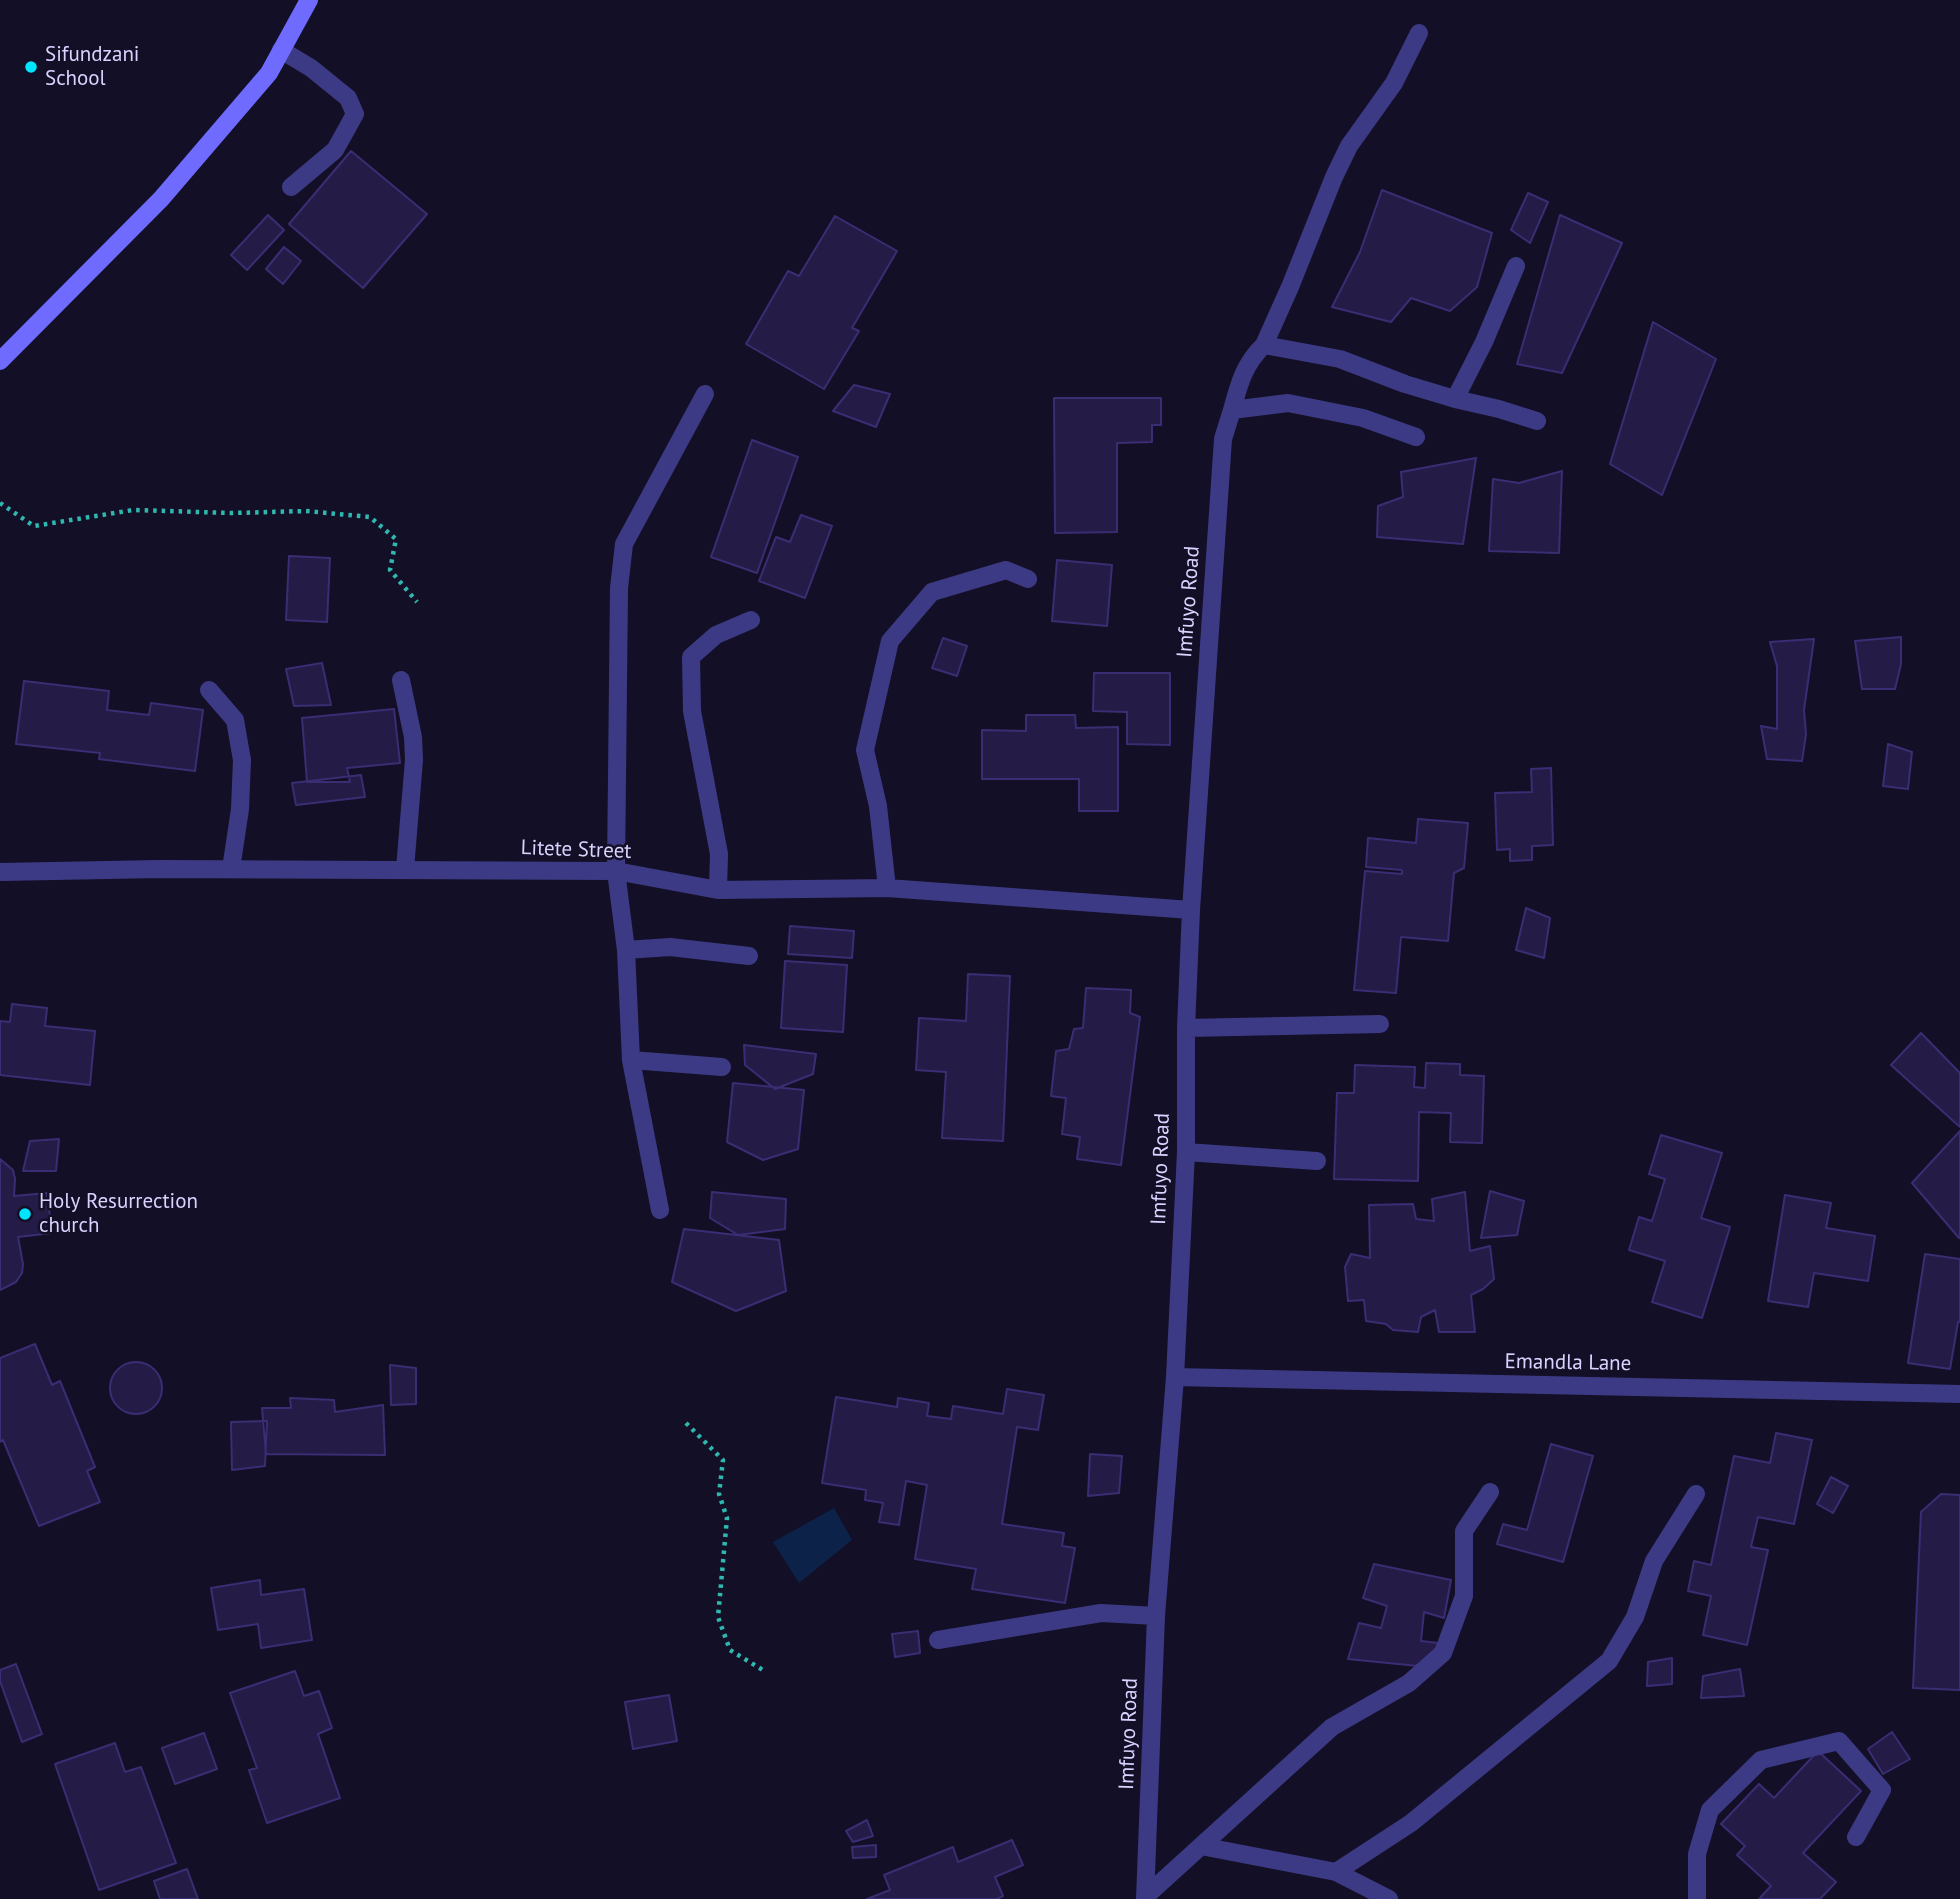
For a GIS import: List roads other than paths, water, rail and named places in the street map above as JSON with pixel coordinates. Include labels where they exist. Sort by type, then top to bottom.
[{"type":"main road","points":[[0,361],[161,199],[269,73],[309,0]]},
{"type":"street","name":"Imfuyo Road","points":[[1145,1898],[1156,1616],[1175,1377],[1186,1152],[1186,1028],[1191,910],[1223,439],[1241,377],[1250,358],[1264,345],[1334,177],[1349,146],[1394,83],[1419,33]]},
{"type":"street","points":[[281,50],[311,68],[348,98],[355,114],[335,150],[291,187]]},
{"type":"street","points":[[1455,400],[1484,342],[1516,266]]},
{"type":"street","points":[[1264,345],[1340,359],[1455,400],[1499,409],[1537,421]]},
{"type":"street","points":[[660,1210],[631,1060],[626,950],[616,871],[619,587],[624,544],[705,394]]},
{"type":"street","points":[[1232,410],[1289,403],[1363,418],[1416,437]]},
{"type":"street","points":[[887,888],[878,806],[865,750],[890,641],[932,592],[1006,570],[1028,579]]},
{"type":"street","points":[[718,890],[719,853],[692,711],[691,657],[716,635],[751,620]]},
{"type":"street","points":[[401,680],[413,749],[405,869]]},
{"type":"street","points":[[209,690],[235,720],[242,760],[240,809],[231,869]]},
{"type":"street","name":"Litete Street","points":[[0,872],[231,869],[616,871],[718,890],[887,888],[1191,910]]},
{"type":"street","points":[[626,950],[670,947],[749,956]]},
{"type":"street","points":[[1186,1028],[1380,1024]]},
{"type":"street","points":[[631,1060],[722,1068]]},
{"type":"street","points":[[1186,1152],[1317,1161]]},
{"type":"street","name":"Emandla Lane","points":[[1175,1377],[1960,1394]]},
{"type":"street","points":[[1145,1898],[1332,1727],[1409,1683],[1443,1653],[1464,1596],[1464,1531],[1490,1492]]},
{"type":"street","points":[[1336,1872],[1411,1823],[1609,1661],[1635,1617],[1654,1561],[1696,1494]]},
{"type":"street","points":[[938,1640],[1101,1612],[1156,1616]]},
{"type":"street","points":[[1697,1899],[1697,1854],[1710,1810],[1761,1760],[1839,1741],[1882,1790],[1856,1837]]},
{"type":"street","points":[[1200,1846],[1336,1872],[1389,1899]]},
{"type":"water","points":[[834,1508],[852,1540],[799,1583],[773,1542]]},
{"type":"place","name":"Sifundzani School","points":[[31,67]]},
{"type":"place","name":"Holy Resurrection church","points":[[25,1214]]}]
